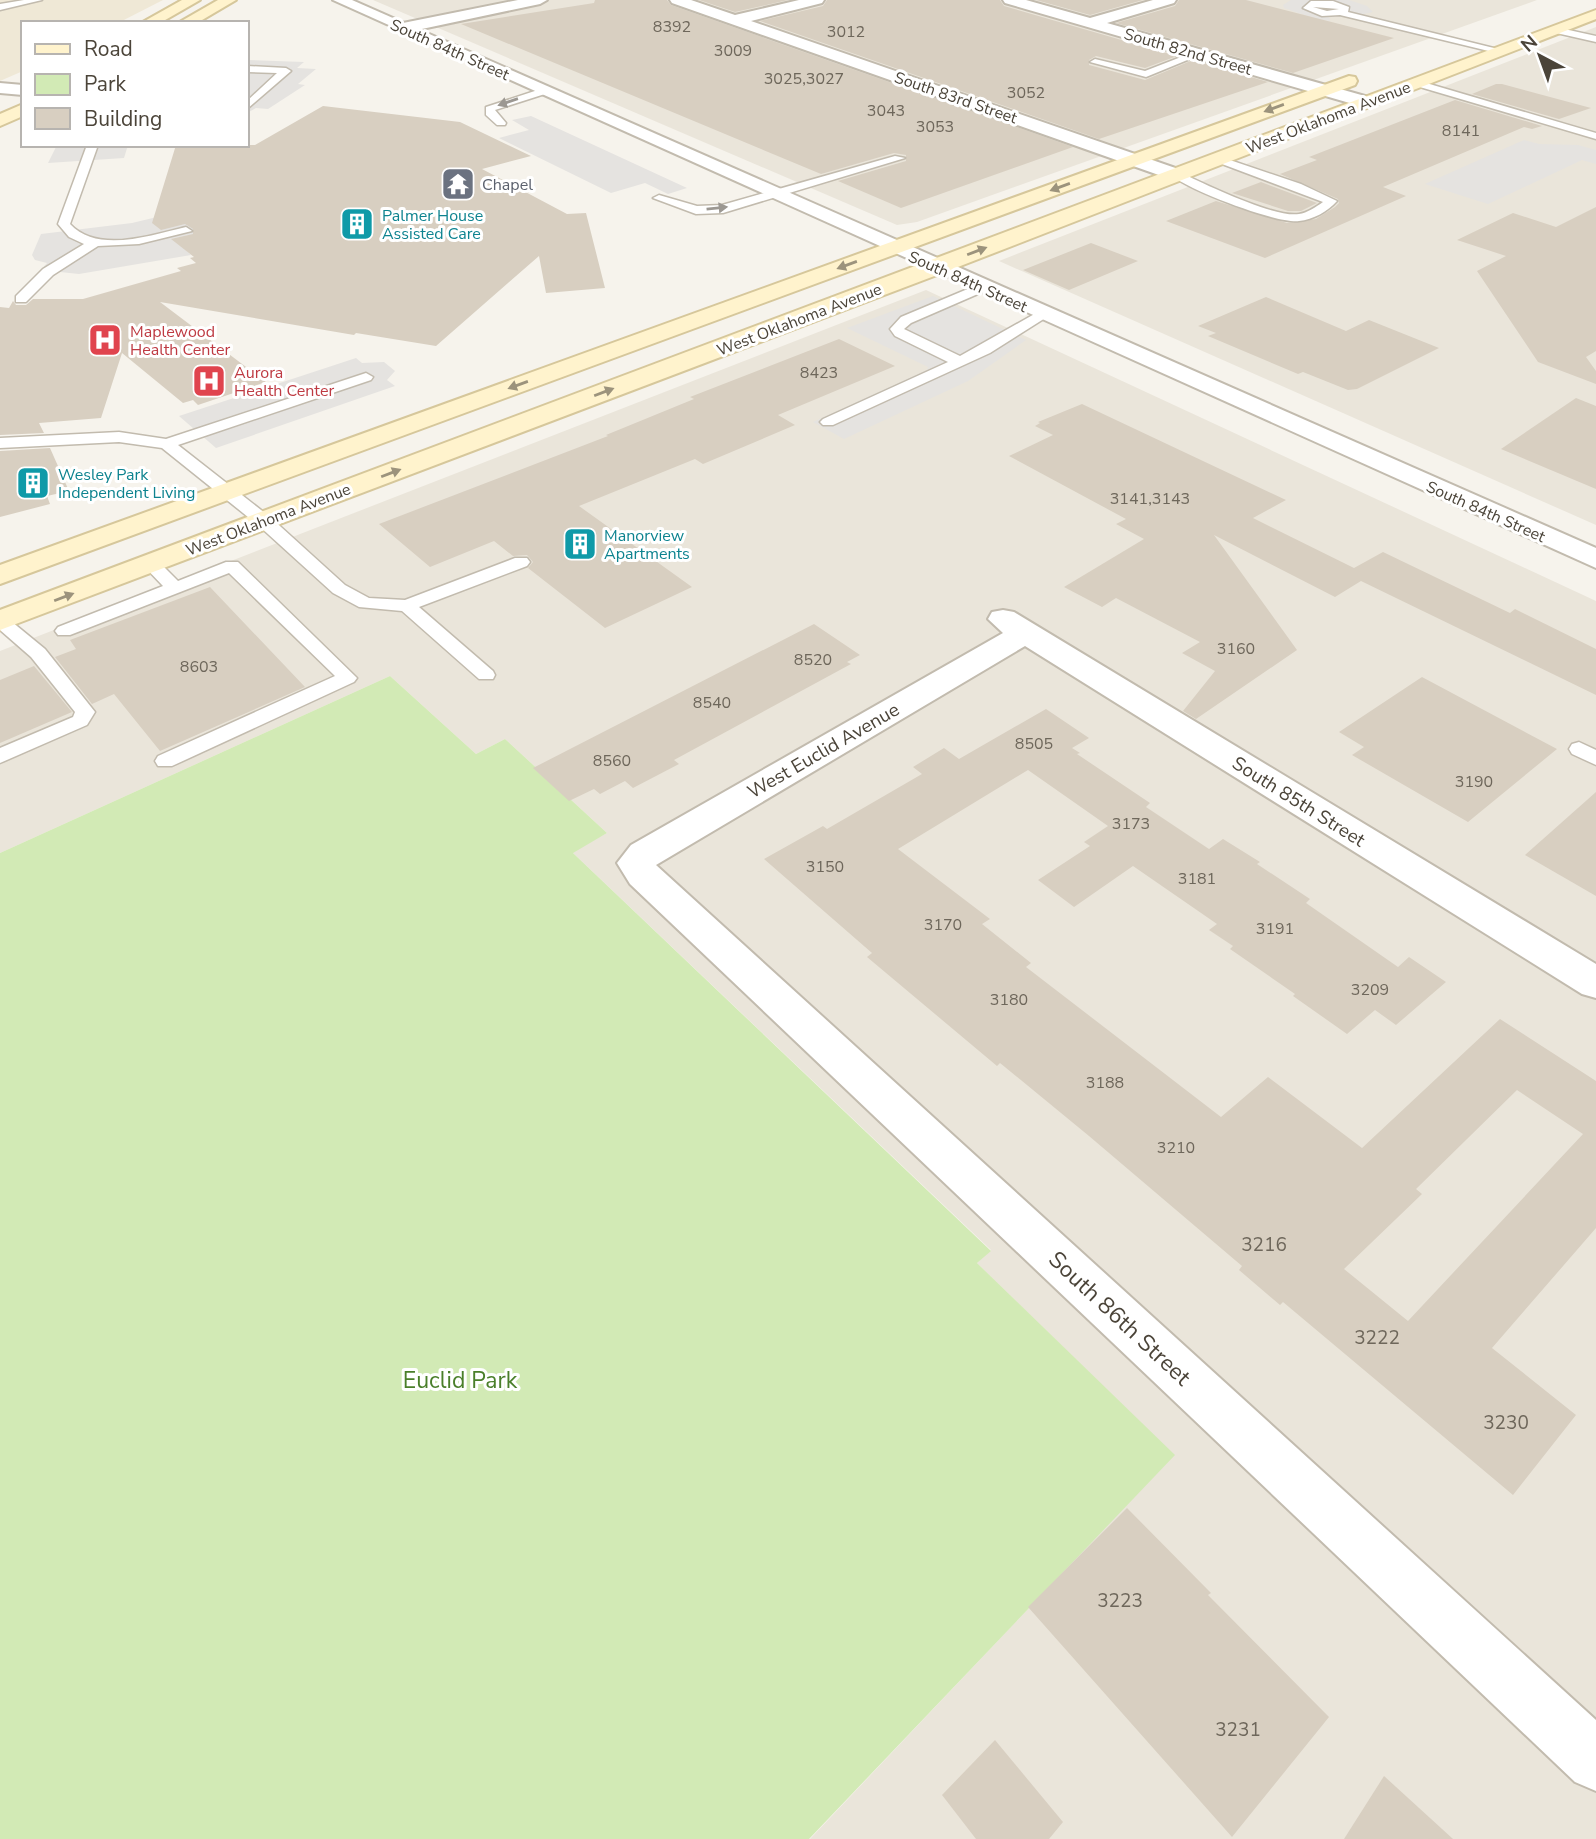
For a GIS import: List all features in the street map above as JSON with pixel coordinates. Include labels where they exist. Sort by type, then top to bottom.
[{"type":"main road","points":[[152,21],[192,0]]},
{"type":"main road","points":[[190,21],[228,1]]},
{"type":"main road","name":"West Oklahoma Avenue","points":[[0,621],[937,267],[1596,14]]},
{"type":"main road","name":"West Oklahoma Avenue","points":[[1422,54],[1495,27]]},
{"type":"main road","name":"West Oklahoma Avenue","points":[[0,575],[1374,72]]},
{"type":"main road","points":[[0,98],[16,89]]},
{"type":"main road","points":[[0,121],[21,109]]},
{"type":"street","name":"South 84th Street","points":[[340,0],[1596,559]]},
{"type":"street","points":[[403,28],[540,0]]},
{"type":"street","name":"South 83rd Street","points":[[677,0],[1177,175]]},
{"type":"street","points":[[735,20],[817,0]]},
{"type":"street","name":"South 82nd Street","points":[[1010,0],[1366,102]]},
{"type":"street","points":[[1090,23],[1168,0]]},
{"type":"street","name":"West Euclid Avenue","points":[[643,875],[636,863],[644,853],[1013,625]]},
{"type":"street","name":"South 85th Street","points":[[1013,625],[1596,983]]},
{"type":"street","name":"South 86th Street","points":[[643,875],[1596,1761]]},
{"type":"lane","points":[[0,7],[38,0]]},
{"type":"lane","points":[[1316,0],[1345,8],[1342,13]]},
{"type":"lane","points":[[1328,3],[1306,6],[1319,13],[1342,13],[1501,51]]},
{"type":"lane","points":[[1555,30],[1596,39]]},
{"type":"lane","points":[[1095,62],[1146,74],[1197,54]]},
{"type":"lane","points":[[248,69],[286,71],[248,105]]},
{"type":"lane","points":[[1416,83],[1507,112],[1596,136]]},
{"type":"lane","points":[[1460,95],[1479,88]]},
{"type":"lane","points":[[501,122],[491,116],[490,109],[544,91]]},
{"type":"lane","points":[[92,147],[64,224],[79,239],[94,243],[127,242],[186,231]]},
{"type":"lane","points":[[659,198],[696,210],[723,209],[899,158]]},
{"type":"lane","points":[[1177,175],[1203,188],[1295,219],[1320,209],[1331,201],[1297,186],[1218,159]]},
{"type":"lane","points":[[21,299],[48,272],[94,243]]},
{"type":"lane","points":[[960,362],[900,333],[897,329],[899,324],[906,320],[982,288]]},
{"type":"lane","points":[[828,422],[985,350],[1043,315]]},
{"type":"lane","points":[[0,443],[119,437],[167,444],[366,377]]},
{"type":"lane","points":[[167,444],[264,521],[339,589],[365,603],[407,606],[521,562]]},
{"type":"lane","points":[[151,564],[175,588]]},
{"type":"lane","points":[[64,631],[232,566],[347,678],[165,761]]},
{"type":"lane","points":[[407,606],[486,675]]},
{"type":"lane","points":[[0,621],[38,653],[85,712],[79,721],[0,756]]},
{"type":"shaded area","points":[[0,0],[163,0],[122,21],[21,21],[21,72],[0,81]]},
{"type":"shaded area","points":[[373,0],[1537,0],[917,222],[897,225]]},
{"type":"shaded area","points":[[1291,0],[1349,0],[1367,6],[1373,12],[1349,17],[1329,16],[1330,21],[1316,19],[1284,8],[1283,5]]},
{"type":"shaded area","points":[[1596,27],[1596,525],[999,261]]},
{"type":"shaded area","points":[[248,60],[304,62],[297,68],[316,69],[298,84],[305,85],[268,109],[256,108],[248,112]]},
{"type":"shaded area","points":[[531,116],[687,188],[668,194],[645,183],[611,193],[499,138],[529,130],[512,120]]},
{"type":"shaded area","points":[[1524,140],[1539,144],[1578,145],[1596,150],[1596,164],[1582,160],[1488,204],[1425,184]]},
{"type":"shaded area","points":[[56,147],[127,147],[124,158],[48,163]]},
{"type":"shaded area","points":[[157,217],[228,229],[186,250],[191,255],[79,274],[41,270],[47,263],[35,260],[32,255],[41,234],[132,223]]},
{"type":"shaded area","points":[[926,290],[1596,601],[1596,1839],[810,1839],[1174,1455],[977,1263],[991,1250],[572,852],[607,833],[505,739],[476,754],[390,676],[0,853],[0,651]]},
{"type":"shaded area","points":[[933,296],[1026,340],[968,381],[844,439],[813,422],[927,370],[928,367],[847,328]]},
{"type":"shaded area","points":[[356,358],[362,363],[384,362],[395,371],[387,380],[395,386],[216,448],[179,416]]},
{"type":"green space","name":"Euclid Park","points":[[390,676],[476,754],[505,739],[607,833],[573,853],[991,1251],[977,1263],[1175,1455],[809,1839],[0,1839],[0,853]]},
{"type":"building","points":[[595,0],[667,0],[671,5],[1073,147],[901,208],[838,181],[906,161],[906,155],[894,153],[821,174],[461,24],[594,3]]},
{"type":"building","points":[[699,0],[788,0],[735,12]]},
{"type":"building","points":[[827,0],[1000,0],[1004,6],[1177,56],[1145,68],[1096,56],[1089,60],[1089,65],[1145,80],[1193,60],[1268,82],[1099,139],[760,21],[823,6]]},
{"type":"building","points":[[1036,0],[1143,0],[1090,15]]},
{"type":"building","points":[[1179,0],[1246,0],[1394,38],[1293,73],[1116,23],[1175,6]]},
{"type":"building","points":[[1496,84],[1591,108],[1559,119],[1472,94]]},
{"type":"building","points":[[1455,100],[1542,126],[1532,129],[1524,127],[1383,187],[1406,196],[1265,258],[1166,221],[1216,201],[1287,223],[1316,219],[1335,207],[1339,203],[1338,199],[1280,174],[1317,160],[1309,157]]},
{"type":"building","points":[[323,106],[460,122],[531,156],[482,169],[567,214],[586,213],[605,288],[546,293],[539,256],[436,346],[160,302],[266,382],[198,405],[193,400],[183,403],[122,353],[101,418],[39,423],[44,433],[0,435],[0,307],[9,308],[13,301],[16,305],[26,305],[33,299],[83,299],[181,271],[177,268],[196,263],[190,258],[194,257],[171,239],[193,234],[193,229],[185,224],[161,230],[152,223],[175,147],[255,145]]},
{"type":"building","points":[[1261,182],[1317,203],[1301,211],[1288,211],[1232,193]]},
{"type":"building","points":[[1596,207],[1596,351],[1586,357],[1596,371],[1596,384],[1538,362],[1477,271],[1506,256],[1457,240],[1513,213],[1556,227]]},
{"type":"building","points":[[1091,243],[1138,261],[1069,290],[1023,270]]},
{"type":"building","points":[[1266,297],[1346,331],[1369,320],[1439,348],[1357,389],[1348,390],[1303,372],[1298,374],[1208,336],[1216,333],[1198,326]]},
{"type":"building","points":[[839,339],[895,366],[778,415],[795,425],[703,464],[695,459],[579,506],[692,587],[605,628],[528,568],[533,562],[527,555],[513,556],[494,541],[430,567],[379,524],[608,436],[606,435],[694,399],[690,397]]},
{"type":"building","points":[[1576,398],[1596,406],[1596,489],[1501,449]]},
{"type":"building","points":[[1082,404],[1286,500],[1253,518],[1354,568],[1383,552],[1510,613],[1515,609],[1596,649],[1596,695],[1361,581],[1335,597],[1214,535],[1297,650],[1196,719],[1183,711],[1215,671],[1182,653],[1200,642],[1116,598],[1102,607],[1064,587],[1144,539],[1116,524],[1126,519],[1009,456],[1053,435],[1035,426],[1040,423],[1038,422]]},
{"type":"building","name":"Wesley Park Independent Living","points":[[50,448],[69,491],[47,496],[50,504],[0,517],[0,451]]},
{"type":"building","points":[[210,587],[305,687],[160,751],[114,694],[92,704],[55,657],[76,649],[70,640]]},
{"type":"building","points":[[814,624],[860,655],[847,662],[851,664],[674,760],[679,764],[633,788],[625,781],[600,794],[594,789],[569,801],[533,768]]},
{"type":"building","points":[[34,666],[72,712],[0,743],[0,680]]},
{"type":"building","points":[[1422,677],[1557,749],[1468,822],[1352,755],[1364,747],[1339,732]]},
{"type":"building","points":[[1046,709],[1089,738],[1072,748],[1080,753],[1077,754],[1150,803],[1146,807],[1209,849],[1223,839],[1260,862],[1257,864],[1310,899],[1306,903],[1398,967],[1409,957],[1446,982],[1396,1025],[1375,1010],[1347,1034],[1230,949],[1233,946],[1209,930],[1217,924],[1133,866],[1074,907],[1038,880],[1090,846],[1084,842],[1108,826],[1028,770],[898,849],[990,919],[982,924],[1031,963],[1026,967],[1221,1117],[1268,1077],[1362,1148],[1500,1019],[1596,1081],[1596,1228],[1492,1348],[1576,1415],[1513,1495],[1283,1302],[1280,1305],[1239,1270],[1242,1266],[1089,1136],[1000,1063],[997,1066],[867,957],[872,953],[764,859],[823,826],[827,829],[922,774],[913,767],[944,748],[959,759]],"holes":[[[1517,1090],[1583,1134],[1408,1321],[1344,1269],[1422,1194],[1416,1189]]]},
{"type":"building","points":[[1596,792],[1596,896],[1525,855]]},
{"type":"building","points":[[1127,1508],[1211,1593],[1208,1595],[1329,1717],[1232,1837],[1028,1607]]},
{"type":"building","points":[[995,1740],[1063,1822],[1049,1839],[976,1839],[942,1795]]},
{"type":"building","points":[[1384,1776],[1453,1839],[1344,1839]]},
{"type":"place","name":"Chapel","points":[[458,184]]},
{"type":"place","name":"Palmer House Assisted Care","points":[[357,224]]},
{"type":"place","name":"Maplewood Health Center","points":[[105,340]]},
{"type":"place","name":"Aurora Health Center","points":[[209,381]]},
{"type":"place","name":"Wesley Park Independent Living","points":[[33,483]]},
{"type":"place","name":"Manorview Apartments","points":[[580,544]]}]
